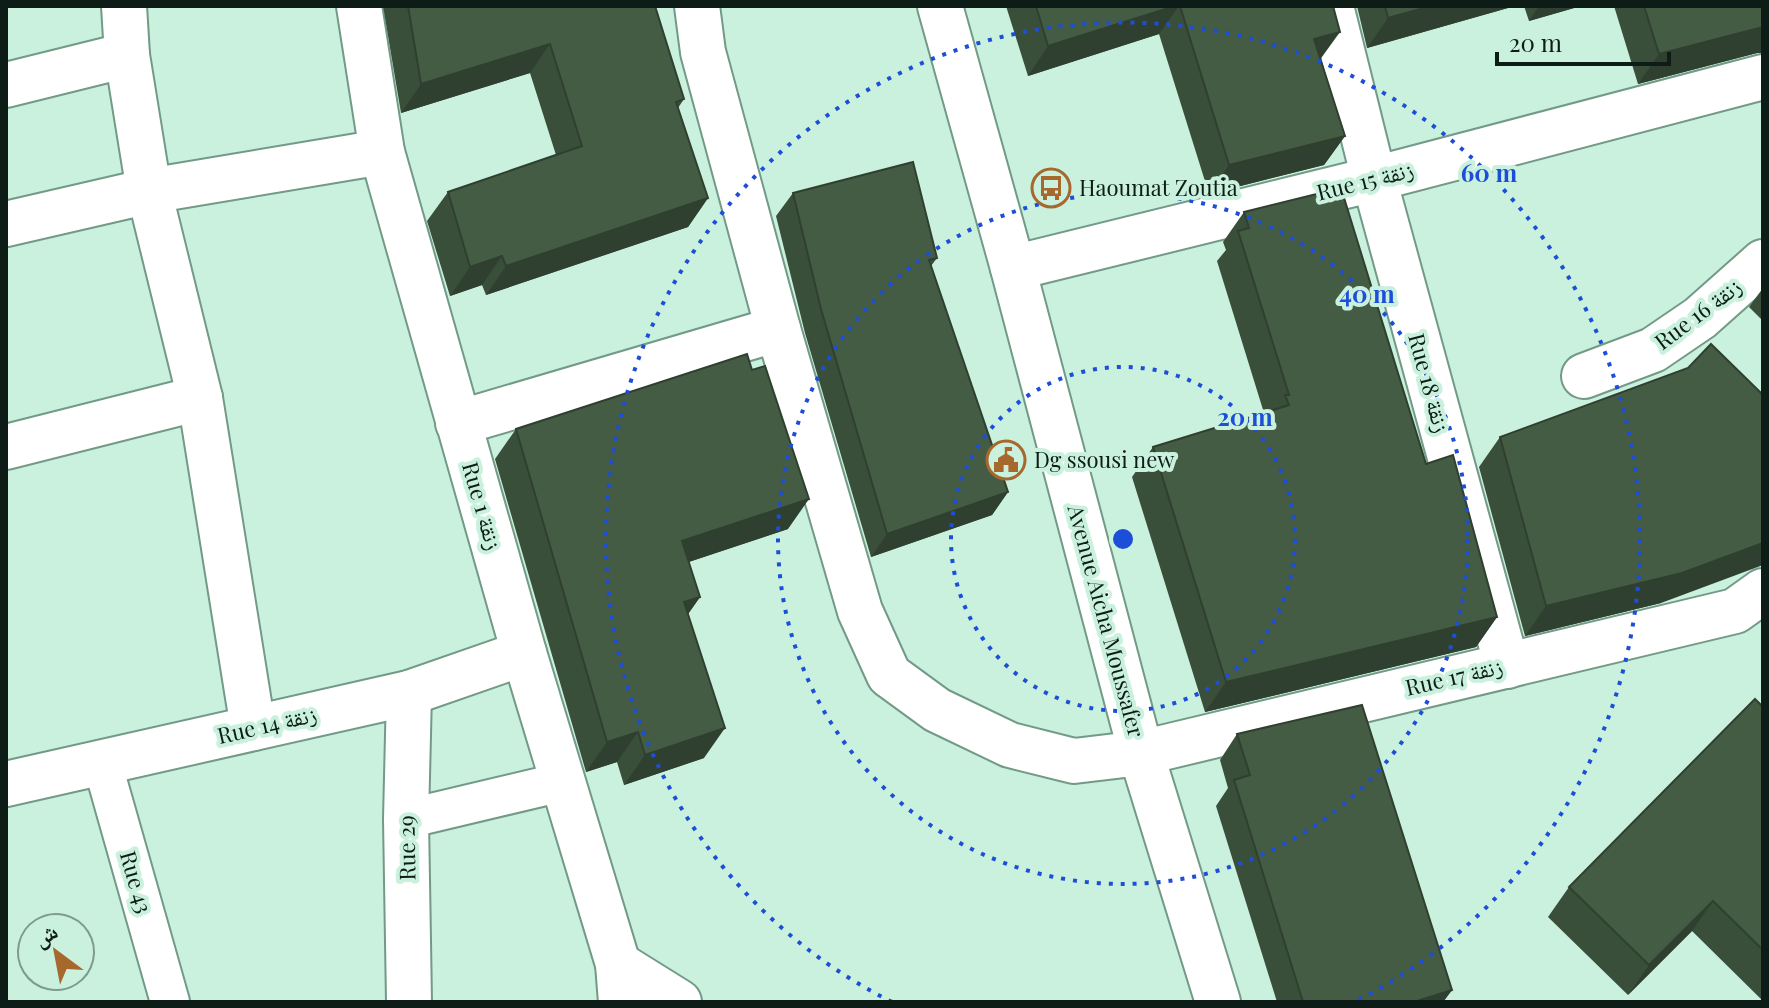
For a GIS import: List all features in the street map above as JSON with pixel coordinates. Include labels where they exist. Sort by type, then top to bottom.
[{"type":"street","points":[[124,6],[127,55],[149,191],[200,398],[253,728]]},
{"type":"street","name":"Rue 1 زنقة","points":[[359,6],[382,152],[620,983]]},
{"type":"street","name":"Rue 17 زنقة","points":[[697,6],[703,52],[778,329],[860,611],[889,675],[937,710],[1010,745],[1074,761],[1141,753],[1735,611],[1763,591]]},
{"type":"street","name":"Avenue Aicha Moussafer","points":[[940,6],[1013,268],[1141,753],[1218,1002]]},
{"type":"street","name":"Rue 18 زنقة","points":[[1331,6],[1374,179],[1507,666]]},
{"type":"street","points":[[6,85],[127,55]]},
{"type":"street","name":"Rue 15 زنقة","points":[[1013,268],[1374,179],[1763,77]]},
{"type":"street","points":[[6,224],[149,191],[382,152]]},
{"type":"street","name":"Rue 16 زنقة","points":[[1584,376],[1653,350],[1700,318],[1763,262]]},
{"type":"street","points":[[458,423],[778,329]]},
{"type":"street","points":[[6,447],[200,398]]},
{"type":"street","name":"Rue 14 زنقة","points":[[6,784],[409,693],[524,653]]},
{"type":"street","name":"Rue 29","points":[[409,693],[406,819],[409,1002]]},
{"type":"street","name":"Rue 43","points":[[102,762],[170,1002]]},
{"type":"street","points":[[406,819],[562,782]]},
{"type":"street","points":[[620,983],[679,1002]]},
{"type":"building","points":[[408,6],[655,6],[684,99],[676,102],[708,198],[506,266],[502,256],[470,267],[448,192],[582,146],[550,44],[421,84]]},
{"type":"building","points":[[1036,6],[1175,6],[1048,46]]},
{"type":"building","points":[[1180,6],[1333,6],[1340,32],[1314,39],[1345,136],[1229,165]]},
{"type":"building","points":[[1385,6],[1431,6],[1388,18]]},
{"type":"building","points":[[1644,6],[1763,6],[1763,27],[1659,54]]},
{"type":"building","points":[[913,162],[937,258],[929,260],[1008,492],[887,534],[821,309],[793,193]]},
{"type":"building","points":[[1341,188],[1426,464],[1453,455],[1497,617],[1226,682],[1153,447],[1289,405],[1285,395],[1289,395],[1238,231],[1249,228],[1244,212]]},
{"type":"building","points":[[1711,344],[1763,395],[1763,543],[1682,573],[1546,606],[1500,437],[1688,368]]},
{"type":"building","points":[[747,354],[752,370],[765,366],[809,499],[682,541],[700,597],[684,602],[725,728],[645,755],[638,732],[607,742],[516,429]]},
{"type":"building","points":[[1755,699],[1763,707],[1763,950],[1713,901],[1649,965],[1569,887]]},
{"type":"building","points":[[1362,705],[1452,990],[1414,1002],[1303,1002],[1234,780],[1250,775],[1237,734]]},
{"type":"place","name":"Haoumat Zoutia","points":[[1051,188]]},
{"type":"place","name":"Dg ssousi new","points":[[1006,460]]}]
